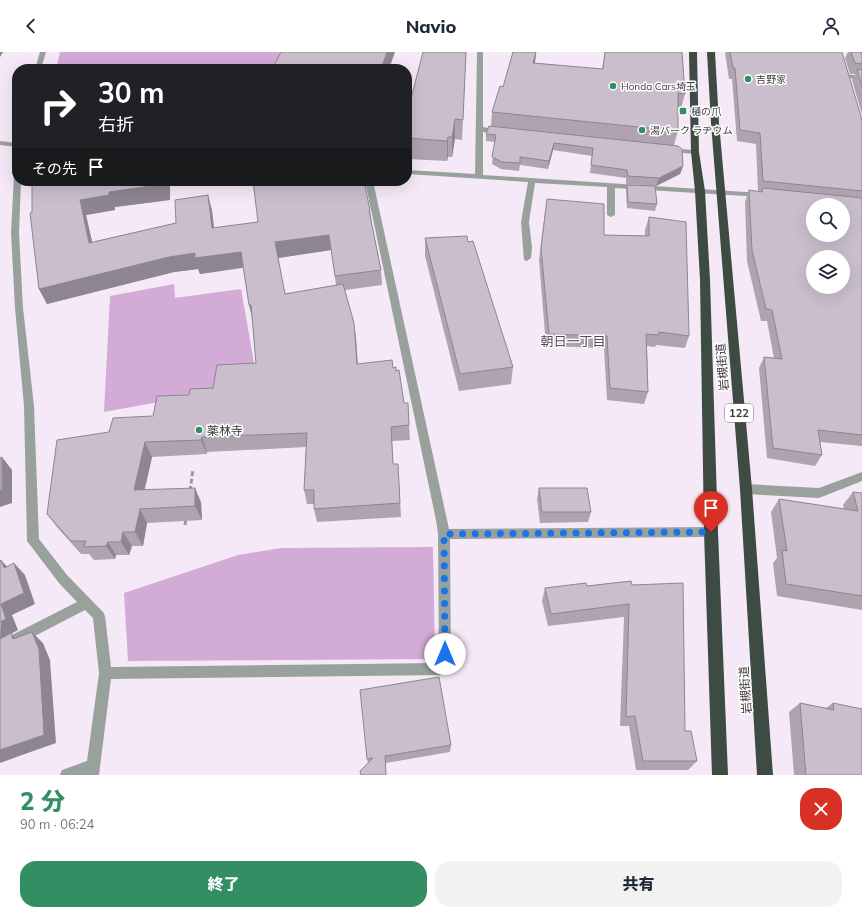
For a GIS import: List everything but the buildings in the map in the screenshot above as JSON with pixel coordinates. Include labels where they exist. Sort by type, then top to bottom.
[{"type":"highway","name":"岩槻街道","points":[[692,52],[695,152],[700,192],[705,280],[711,532],[720,775]]},
{"type":"highway","name":"岩槻街道","points":[[711,52],[721,192],[746,489],[765,775]]},
{"type":"street","points":[[39,64],[43,52]]},
{"type":"street","points":[[479,177],[480,52]]},
{"type":"street","points":[[845,76],[862,78]]},
{"type":"street","points":[[479,129],[510,133]]},
{"type":"street","points":[[0,143],[12,144]]},
{"type":"street","points":[[664,149],[695,152]]},
{"type":"street","points":[[412,172],[767,196]]},
{"type":"street","points":[[527,258],[528,248],[525,222],[532,181]]},
{"type":"street","points":[[17,186],[15,233],[19,308],[29,406],[33,541],[63,579],[99,616],[105,673],[93,771],[67,775]]},
{"type":"street","points":[[105,673],[445,669],[444,534],[442,520],[370,186]]},
{"type":"street","points":[[611,186],[611,214]]},
{"type":"street","points":[[746,489],[818,493],[862,476]]},
{"type":"street","points":[[444,534],[711,532]]},
{"type":"street","points":[[0,648],[86,603]]},
{"type":"path","points":[[189,497],[193,469]]},
{"type":"path","points":[[186,525],[187,516]]},
{"type":"shaded area","points":[[60,52],[288,52],[281,64],[57,64]]},
{"type":"shaded area","points":[[174,284],[175,298],[241,289],[256,374],[215,378],[213,392],[104,412],[110,296]]},
{"type":"shaded area","points":[[433,547],[435,659],[128,661],[124,593],[238,555],[281,548]]},
{"type":"place","name":"吉野家","points":[[748,79]]},
{"type":"place","name":"Honda Cars埼玉","points":[[613,86]]},
{"type":"place","name":"樋の爪","points":[[683,111]]},
{"type":"place","name":"湯パーク ラヂウム","points":[[642,130]]},
{"type":"place","name":"薬林寺","points":[[199,430]]},
{"type":"district","name":"朝日一丁目","points":[[573,341]]},
{"type":"route","points":[[445,654],[444,534],[711,532]]}]
